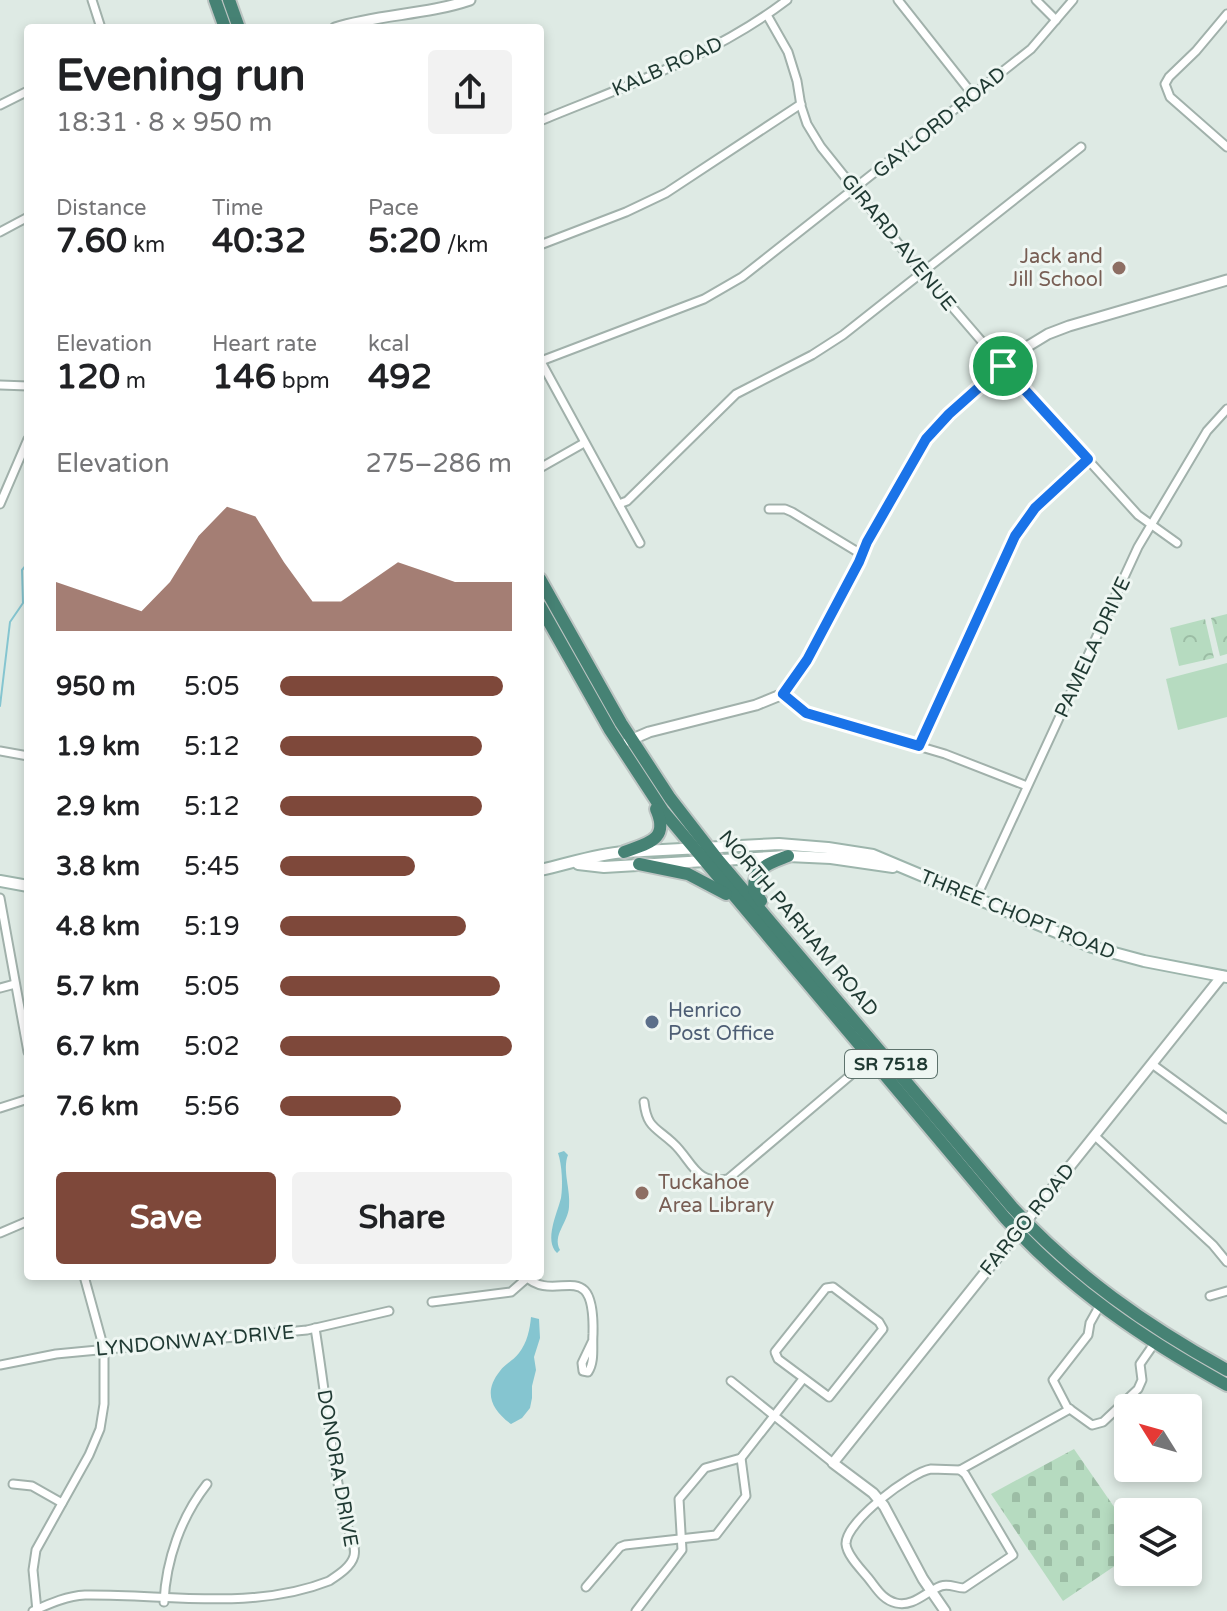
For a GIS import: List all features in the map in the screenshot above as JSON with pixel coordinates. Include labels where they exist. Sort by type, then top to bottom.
[{"type":"highway","points":[[215,0],[224,24]]},
{"type":"highway","points":[[229,0],[238,24]]},
{"type":"highway","name":"NORTH PARHAM ROAD","points":[[544,587],[651,794],[702,861],[875,1055],[1048,1261],[1100,1305],[1158,1338],[1227,1385]]},
{"type":"highway","name":"NORTH PARHAM ROAD","points":[[544,612],[625,743],[718,860],[787,940],[875,1055]]},
{"type":"highway","points":[[624,852],[650,842],[660,830],[661,821],[651,794]]},
{"type":"highway","points":[[787,940],[776,919],[757,897],[753,885],[761,868],[788,856]]},
{"type":"highway","points":[[639,864],[688,874],[736,900]]},
{"type":"highway","name":"NORTH PARHAM ROAD","points":[[1021,1226],[1158,1338],[1227,1370]]},
{"type":"main road","name":"THREE CHOPT ROAD","points":[[544,869],[604,853],[708,847],[779,844],[873,855],[1092,947],[1144,961],[1224,976]]},
{"type":"main road","name":"THREE CHOPT ROAD","points":[[572,864],[604,867],[788,856],[831,858],[903,868]]},
{"type":"main road","points":[[0,881],[24,885]]},
{"type":"street","points":[[92,0],[100,24]]},
{"type":"street","points":[[351,24],[432,11],[470,0]]},
{"type":"street","name":"KALB ROAD","points":[[544,119],[698,55],[787,0]]},
{"type":"street","points":[[898,0],[973,95]]},
{"type":"street","points":[[1036,0],[1056,20]]},
{"type":"street","name":"GAYLORD ROAD","points":[[544,359],[724,289],[765,261],[1031,49],[1073,0]]},
{"type":"street","points":[[1227,14],[1165,84],[1170,97],[1227,147]]},
{"type":"street","name":"GIRARD AVENUE","points":[[767,15],[788,52],[801,104],[814,136],[855,190],[1003,366],[1138,515],[1177,543]]},
{"type":"street","points":[[0,105],[24,93]]},
{"type":"street","points":[[544,243],[666,193],[801,104]]},
{"type":"street","points":[[619,504],[627,501],[729,399],[826,347],[1081,147]]},
{"type":"street","points":[[0,232],[24,219]]},
{"type":"street","points":[[625,743],[649,732],[756,705],[783,694],[807,660],[861,554],[926,439],[949,414],[1020,351],[1048,334],[1227,280]]},
{"type":"street","points":[[544,368],[640,543]]},
{"type":"street","points":[[0,385],[24,386]]},
{"type":"street","name":"PAMELA DRIVE","points":[[976,898],[1150,524],[1207,431],[1227,409]]},
{"type":"street","points":[[544,466],[584,443]]},
{"type":"street","points":[[0,504],[24,448]]},
{"type":"street","points":[[919,746],[1015,536],[1035,508],[1088,459]]},
{"type":"street","points":[[769,509],[792,512],[861,554]]},
{"type":"street","points":[[783,694],[806,713],[977,765],[1027,786]]},
{"type":"street","points":[[0,751],[24,755]]},
{"type":"street","points":[[0,898],[24,1031]]},
{"type":"street","name":"FARGO ROAD","points":[[833,1463],[1224,976]]},
{"type":"street","points":[[0,988],[15,984]]},
{"type":"street","points":[[644,1102],[651,1126],[674,1143],[697,1172],[716,1182],[728,1179],[875,1055]]},
{"type":"street","points":[[1152,1064],[1227,1119]]},
{"type":"street","points":[[0,1108],[24,1100]]},
{"type":"street","points":[[1095,1136],[1213,1245],[1227,1262]]},
{"type":"street","points":[[0,1233],[24,1223]]},
{"type":"street","points":[[85,1280],[104,1349],[105,1393],[100,1429],[35,1555],[36,1610],[59,1600],[83,1595],[227,1609]]},
{"type":"street","points":[[432,1302],[511,1292],[523,1280]]},
{"type":"street","points":[[532,1280],[543,1285],[576,1286],[587,1293],[592,1307],[592,1342]]},
{"type":"street","points":[[833,1287],[879,1322],[882,1333],[831,1396],[826,1396],[803,1379],[778,1359],[775,1352],[826,1288],[833,1287]]},
{"type":"street","points":[[1210,1296],[1227,1291]]},
{"type":"street","points":[[1100,1305],[1092,1318],[1088,1335],[1053,1380],[1070,1409],[1092,1425],[1103,1422],[1141,1384],[1140,1364],[1158,1338]]},
{"type":"street","name":"LYNDONWAY DRIVE","points":[[0,1365],[56,1354],[315,1328],[389,1311]]},
{"type":"street","name":"DONORA DRIVE","points":[[271,1606],[301,1596],[328,1582],[347,1568],[354,1553],[343,1512],[315,1328]]},
{"type":"street","points":[[636,1611],[682,1550],[679,1499],[705,1468],[741,1458],[803,1379]]},
{"type":"street","points":[[731,1381],[879,1500],[945,1611]]},
{"type":"street","points":[[960,1470],[1013,1555],[964,1588],[946,1585],[907,1604],[889,1601],[848,1551],[848,1534],[879,1500],[922,1471],[960,1470],[1070,1409]]},
{"type":"street","points":[[586,1587],[620,1547],[716,1535],[744,1498],[741,1458]]},
{"type":"street","points":[[13,1484],[32,1486],[62,1503]]},
{"type":"street","points":[[164,1602],[165,1581],[173,1548],[207,1484]]},
{"type":"green space","points":[[1227,614],[1227,654],[1220,656],[1211,618]]},
{"type":"green space","points":[[1205,619],[1214,658],[1179,666],[1170,628]]},
{"type":"green space","points":[[1227,663],[1227,717],[1178,730],[1166,679]]},
{"type":"green space","points":[[1074,1449],[1114,1507],[1114,1566],[1063,1601],[991,1494]]},
{"type":"water","points":[[564,1151],[568,1155],[569,1207],[559,1234],[560,1250],[557,1253],[551,1234],[562,1193],[558,1153]]},
{"type":"water","points":[[531,1317],[539,1319],[540,1338],[534,1357],[536,1370],[532,1398],[530,1408],[522,1418],[511,1424],[494,1406],[492,1386],[500,1371],[522,1349]]},
{"type":"waterway","points":[[0,706],[10,622],[23,603],[24,568]]},
{"type":"place","name":"Jack and Jill School","points":[[1119,268]]},
{"type":"place","name":"Henrico Post Office","points":[[652,1022]]},
{"type":"place","name":"Tuckahoe Area Library","points":[[642,1193]]},
{"type":"route","points":[[1003,366],[1088,459],[1035,508],[1015,536],[919,746],[806,713],[783,694],[807,660],[880,518],[937,425],[1003,366]]}]
